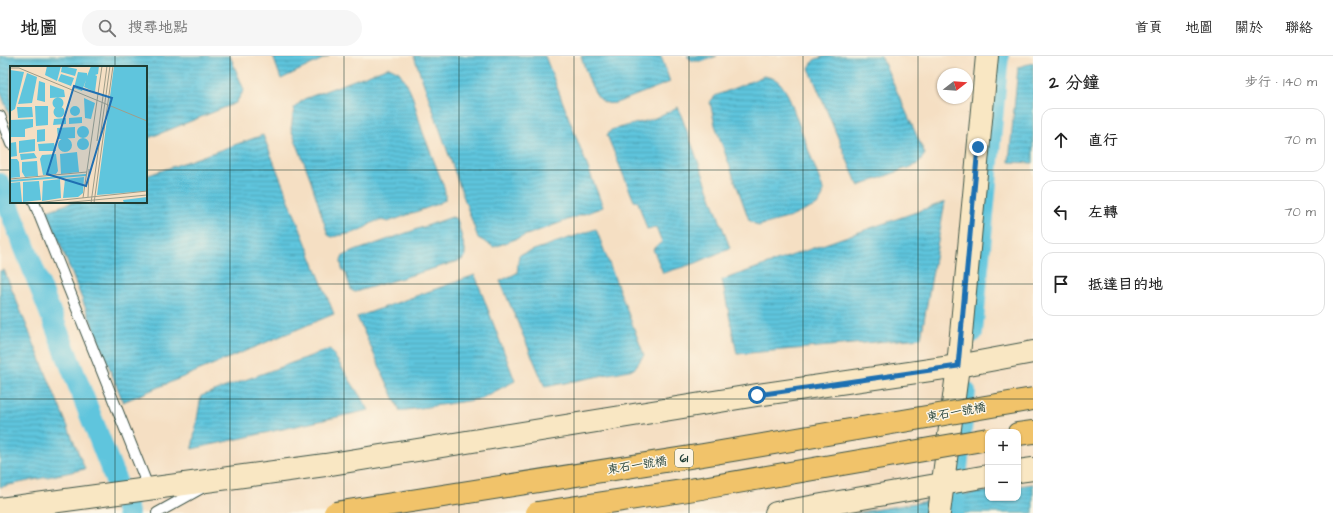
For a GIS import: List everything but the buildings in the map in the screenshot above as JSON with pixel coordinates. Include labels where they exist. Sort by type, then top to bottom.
[{"type":"highway","name":"東石一號橋","points":[[335,513],[703,455],[1033,399]]},
{"type":"highway","points":[[1021,434],[1033,432]]},
{"type":"highway","points":[[538,513],[708,487],[985,440]]},
{"type":"street","points":[[939,513],[958,366],[987,56]]},
{"type":"street","points":[[0,509],[325,465],[749,396],[958,366],[1033,352]]},
{"type":"street","points":[[1021,471],[1033,469]]},
{"type":"street","points":[[776,513],[985,477]]},
{"type":"lane","points":[[0,116],[10,141]]},
{"type":"lane","points":[[34,203],[149,489]]},
{"type":"lane","points":[[157,513],[216,480]]},
{"type":"water","points":[[0,56],[230,56],[244,90],[236,103],[147,139],[147,66],[10,66],[10,116],[0,91]]},
{"type":"water","points":[[273,56],[329,56],[281,79]]},
{"type":"water","points":[[414,56],[545,56],[603,207],[494,247],[478,238]]},
{"type":"water","points":[[581,56],[661,56],[670,82],[616,103],[608,103],[602,101],[594,90]]},
{"type":"water","points":[[687,56],[717,56],[704,61],[692,61]]},
{"type":"water","points":[[825,56],[881,56],[925,154],[918,164],[859,186],[809,68],[814,60]]},
{"type":"water","points":[[1033,63],[1033,163],[1009,162],[1018,67]]},
{"type":"water","points":[[389,67],[399,72],[407,84],[413,98],[422,130],[444,187],[445,200],[388,222],[380,220],[376,221],[361,230],[332,237],[328,235],[309,175],[291,129],[294,108],[304,99]]},
{"type":"water","points":[[764,76],[773,78],[779,82],[788,95],[823,189],[823,195],[819,204],[791,217],[758,226],[749,220],[715,125],[710,102],[715,96]]},
{"type":"water","points":[[678,107],[730,248],[696,263],[663,273],[653,249],[662,242],[656,227],[647,229],[638,202],[634,201],[607,135],[611,130],[653,119]]},
{"type":"water","points":[[263,135],[334,314],[123,402],[47,211],[70,203],[147,203],[147,176]]},
{"type":"water","points":[[945,202],[921,338],[737,354],[722,280]]},
{"type":"water","points":[[452,217],[457,219],[465,250],[465,257],[462,260],[355,292],[351,290],[346,274],[342,269],[342,257],[349,253]]},
{"type":"water","points":[[596,229],[644,355],[634,369],[545,387],[500,281],[517,273],[519,255]]},
{"type":"water","points":[[4,270],[85,469],[0,487],[0,271]]},
{"type":"water","points":[[475,275],[515,381],[480,399],[400,411],[357,317]]},
{"type":"water","points":[[330,349],[369,410],[192,449],[201,396]]},
{"type":"water","points":[[1033,484],[1033,513],[856,513],[985,492],[985,501],[1021,501],[1021,486]]},
{"type":"waterway","points":[[972,332],[998,56]]},
{"type":"waterway","points":[[0,184],[116,481]]},
{"type":"waterway","points":[[957,469],[965,392]]},
{"type":"waterway","points":[[953,513],[955,493]]},
{"type":"waterway","points":[[125,504],[128,512]]},
{"type":"route","points":[[757,395],[958,366],[978,147]]}]
